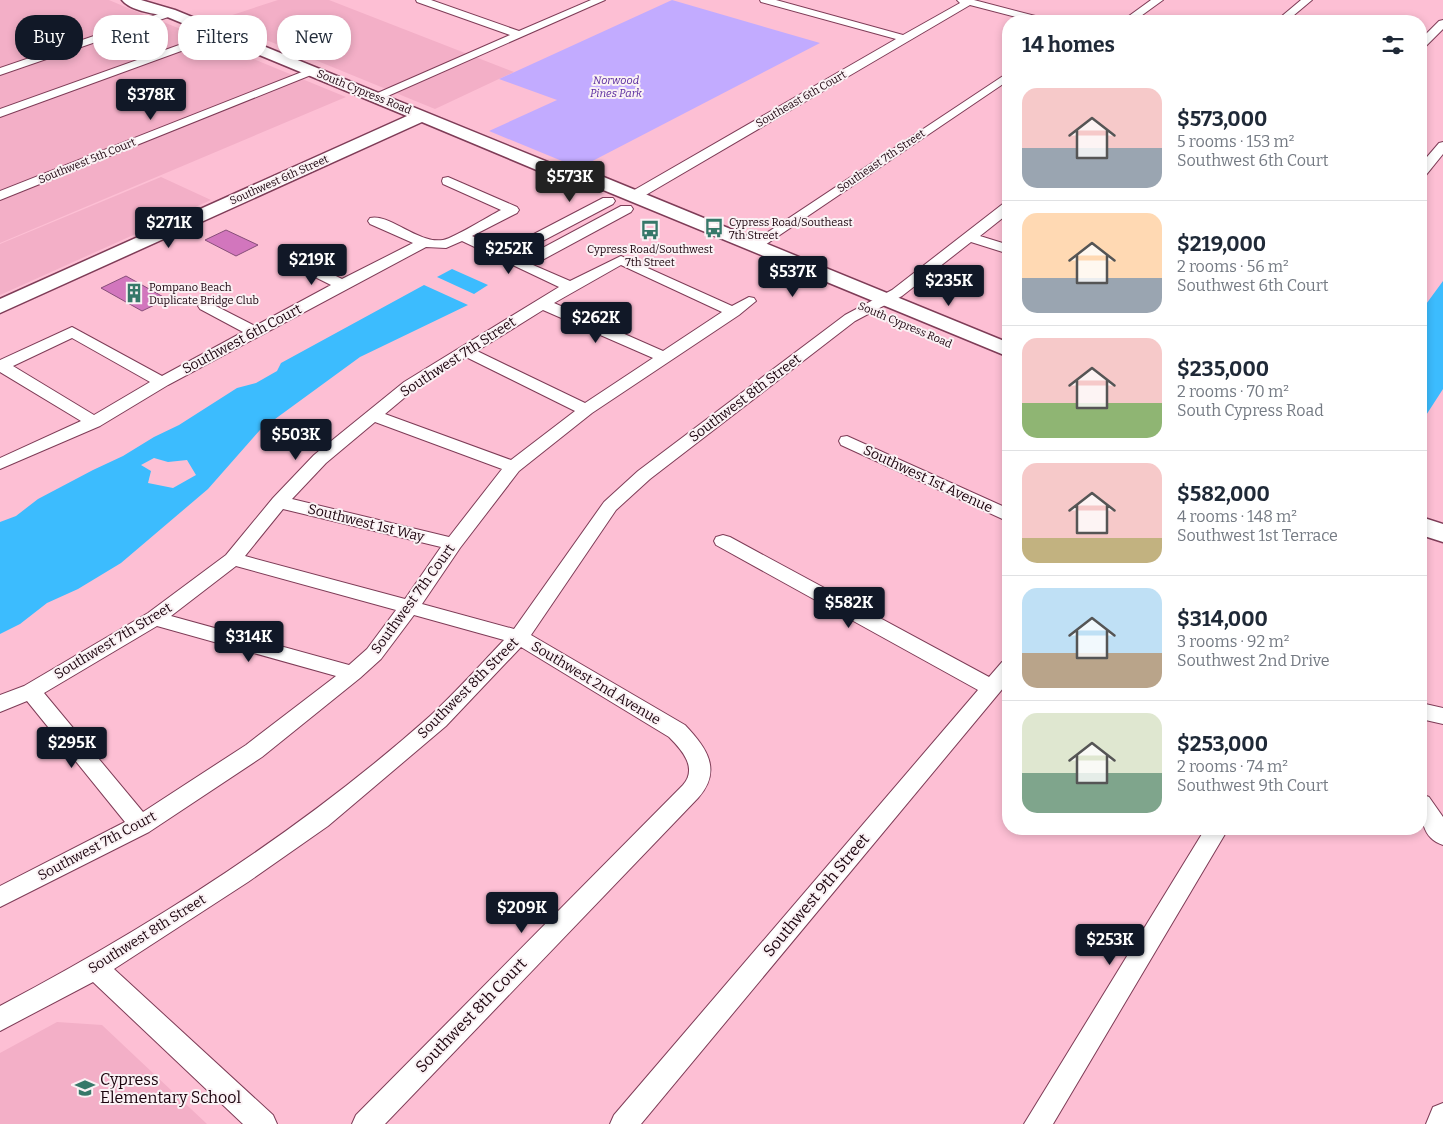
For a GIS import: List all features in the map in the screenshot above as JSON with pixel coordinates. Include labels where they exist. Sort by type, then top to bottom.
[{"type":"street","name":"South Cypress Road","points":[[129,0],[148,8],[178,16]]},
{"type":"street","name":"South Cypress Road","points":[[157,0],[164,3],[170,13]]},
{"type":"street","points":[[421,0],[520,35]]},
{"type":"street","points":[[377,97],[600,0]]},
{"type":"street","points":[[764,0],[906,38]]},
{"type":"street","points":[[994,9],[1009,0]]},
{"type":"street","points":[[1136,15],[1158,0]]},
{"type":"street","points":[[1288,15],[1307,0]]},
{"type":"street","points":[[965,1],[1018,15]]},
{"type":"street","name":"Southeast 6th Court","points":[[623,202],[906,38],[965,1]]},
{"type":"street","points":[[0,72],[170,13]]},
{"type":"street","points":[[1427,39],[1443,23]]},
{"type":"street","points":[[0,113],[178,49]]},
{"type":"street","name":"South Cypress Road","points":[[267,53],[557,172],[583,175],[623,202],[875,304],[1002,349]]},
{"type":"street","name":"Southwest 5th Court","points":[[0,196],[312,71]]},
{"type":"street","name":"Southeast 7th Street","points":[[754,246],[1002,80]]},
{"type":"street","name":"Southwest 6th Street","points":[[0,307],[422,116]]},
{"type":"street","points":[[1427,147],[1441,148]]},
{"type":"street","points":[[1427,165],[1441,148]]},
{"type":"street","name":"South Cypress Road","points":[[557,172],[566,183],[754,246],[1002,366]]},
{"type":"street","points":[[448,181],[512,210]]},
{"type":"street","points":[[503,256],[623,202]]},
{"type":"street","points":[[522,265],[623,202]]},
{"type":"street","name":"Southwest 6th Court","points":[[1,462],[94,422],[162,382],[342,284],[424,244],[446,244],[512,210]]},
{"type":"street","name":"Southwest 8th Street","points":[[0,1018],[94,968],[240,875],[320,820],[439,720],[519,637],[610,506],[644,475],[850,318],[897,292],[1002,212]]},
{"type":"street","points":[[375,221],[424,244]]},
{"type":"street","points":[[461,236],[570,287]]},
{"type":"street","points":[[970,237],[1002,248]]},
{"type":"street","name":"Southwest 7th Street","points":[[0,704],[31,690],[155,618],[233,559],[279,502],[320,459],[410,385],[570,287],[621,260],[741,306]]},
{"type":"street","points":[[294,261],[342,284]]},
{"type":"street","points":[[542,304],[663,357]]},
{"type":"street","points":[[205,306],[254,332]]},
{"type":"street","name":"Southwest 7th Court","points":[[0,897],[141,825],[254,751],[353,673],[374,654],[453,544],[513,467],[586,410],[741,306]]},
{"type":"street","points":[[0,366],[72,332],[162,382]]},
{"type":"street","points":[[465,351],[586,410]]},
{"type":"street","points":[[0,366],[94,422]]},
{"type":"street","points":[[374,416],[513,467]]},
{"type":"street","name":"Southwest 1st Avenue","points":[[847,441],[1002,513]]},
{"type":"street","name":"Southwest 1st Way","points":[[279,502],[453,544]]},
{"type":"street","points":[[1427,528],[1443,534]]},
{"type":"street","points":[[723,541],[991,688]]},
{"type":"street","name":"Southwest 2nd Avenue","points":[[233,559],[519,637],[677,731],[693,747]]},
{"type":"street","points":[[155,618],[353,673]]},
{"type":"street","name":"Southwest 9th Street","points":[[624,1124],[1002,675]]},
{"type":"street","points":[[31,690],[141,825]]},
{"type":"street","points":[[1427,712],[1443,716]]},
{"type":"street","name":"Southwest 8th Court","points":[[366,1124],[696,785],[701,766],[693,747]]},
{"type":"street","points":[[1427,812],[1443,836]]},
{"type":"street","points":[[1038,1124],[1213,835]]},
{"type":"street","points":[[94,968],[263,1124]]},
{"type":"street","points":[[1440,1124],[1443,1116]]},
{"type":"shaded area","points":[[0,0],[109,0],[144,15],[93,15],[93,37],[83,40],[83,15],[15,15],[15,60],[26,60],[0,69]]},
{"type":"shaded area","points":[[278,0],[329,0],[514,72],[435,109],[315,60],[351,60],[351,15],[277,15],[277,44],[267,40],[267,15],[232,15]]},
{"type":"shaded area","points":[[168,24],[178,28],[178,60],[256,60],[346,97],[0,243],[0,76],[47,60],[83,60],[83,48],[93,44],[93,60],[168,60]]},
{"type":"shaded area","points":[[161,177],[211,200],[0,295],[0,244]]},
{"type":"shaded area","name":"Cypress Elementary School","points":[[57,1022],[102,1025],[207,1124],[0,1124],[0,1053]]},
{"type":"green space","name":"Norwood Pines Park","points":[[672,0],[820,43],[579,168],[489,131],[557,100],[499,79]]},
{"type":"water","points":[[452,269],[488,285],[474,294],[437,277]]},
{"type":"water","points":[[1443,281],[1443,389],[1427,414],[1427,303]]},
{"type":"water","points":[[424,285],[468,305],[360,357],[260,430],[208,489],[121,563],[78,589],[47,603],[20,624],[0,634],[0,522],[16,516],[38,499],[179,425],[237,388],[256,383],[277,371],[281,363]],"holes":[[[154,458],[168,462],[187,460],[196,475],[173,488],[148,483],[151,471],[141,465]]]},
{"type":"building","points":[[226,230],[258,245],[236,256],[205,240]]},
{"type":"building","name":"Pompano Beach Duplicate Bridge Club","points":[[126,276],[167,299],[142,311],[101,288]]},
{"type":"place","name":"Cypress Road/Southeast 7th Street","points":[[714,228]]},
{"type":"place","name":"Cypress Road/Southwest 7th Street","points":[[650,230]]},
{"type":"place","name":"Pompano Beach Duplicate Bridge Club","points":[[134,293]]},
{"type":"place","name":"Cypress Elementary School","points":[[85,1088]]}]
